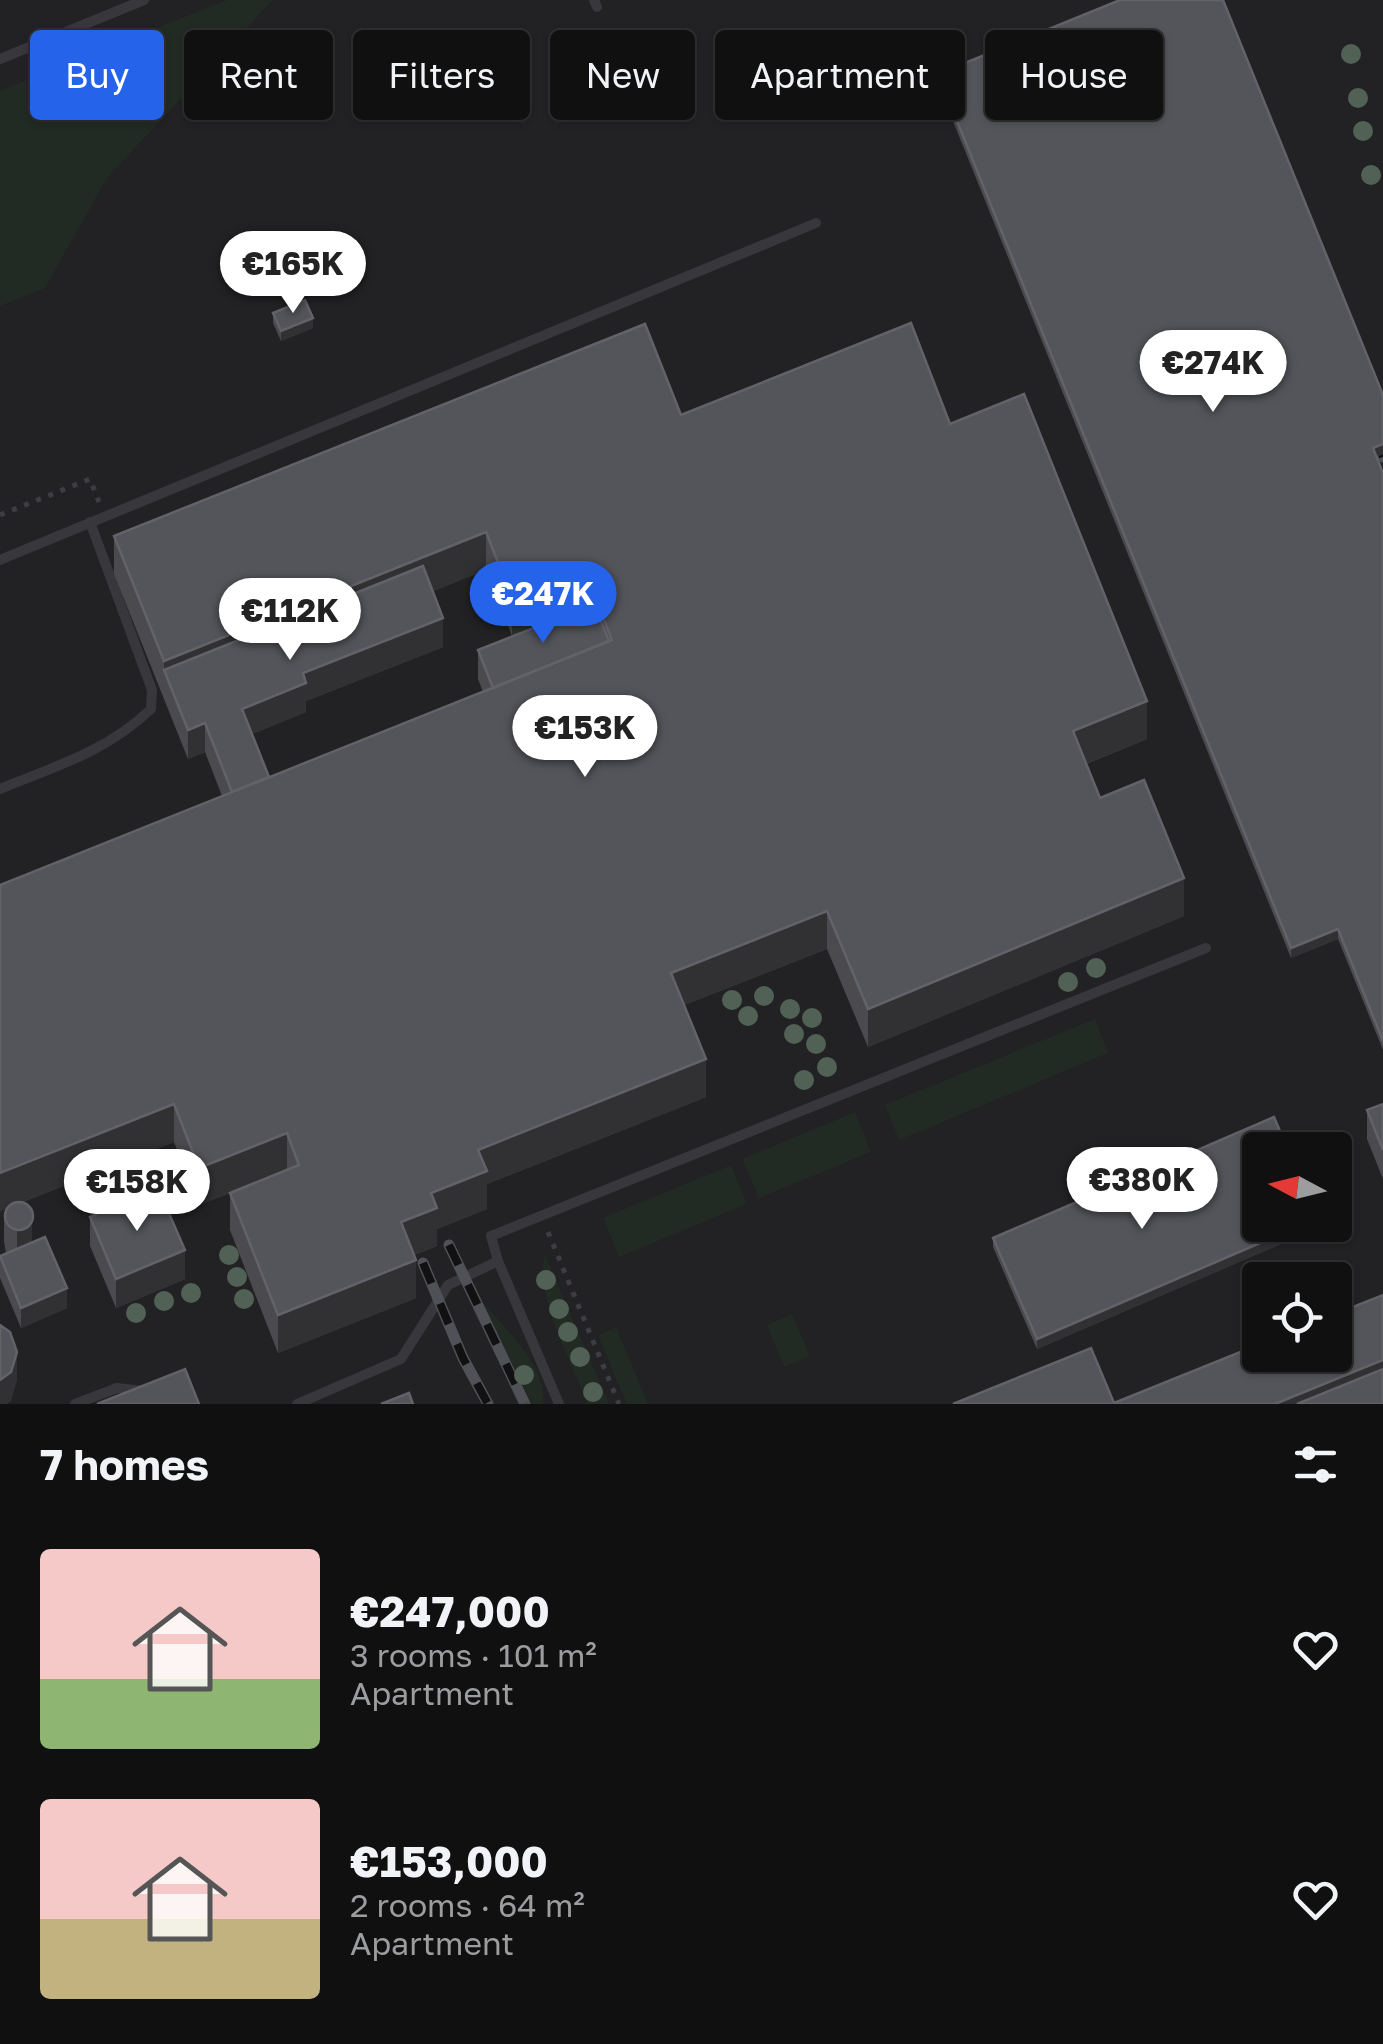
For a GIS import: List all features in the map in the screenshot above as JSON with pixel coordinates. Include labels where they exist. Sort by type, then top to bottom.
[{"type":"lane","points":[[0,59],[144,0]]},
{"type":"lane","points":[[0,560],[816,223]]},
{"type":"lane","points":[[0,789],[102,748],[150,709],[152,690],[90,522]]},
{"type":"lane","points":[[559,1404],[491,1236],[1206,948]]},
{"type":"lane","points":[[298,1404],[401,1359],[448,1286],[498,1261]]},
{"type":"lane","points":[[75,1404],[117,1388],[153,1392]]},
{"type":"path","points":[[0,514],[90,478],[104,516]]},
{"type":"path","points":[[541,1216],[620,1404]]},
{"type":"shaded area","points":[[0,0],[1383,0],[1383,1404],[0,1404]]},
{"type":"shaded area","points":[[227,0],[273,0],[245,30],[184,30],[184,95],[164,117],[164,30],[152,30]]},
{"type":"shaded area","points":[[30,79],[30,120],[161,120],[107,178],[45,288],[0,306],[0,91]]},
{"type":"shaded area","points":[[1095,1019],[1108,1053],[899,1140],[885,1105]]},
{"type":"shaded area","points":[[855,1112],[871,1152],[759,1198],[742,1159]]},
{"type":"shaded area","points":[[731,1165],[747,1204],[619,1257],[603,1218]]},
{"type":"shaded area","points":[[545,1255],[609,1404],[588,1404],[550,1310],[543,1272]]},
{"type":"shaded area","points":[[480,1299],[531,1361],[543,1389],[543,1404],[532,1404]]},
{"type":"shaded area","points":[[792,1314],[810,1356],[784,1367],[767,1325]]},
{"type":"shaded area","points":[[616,1327],[648,1404],[627,1404],[598,1336]]},
{"type":"building","points":[[1120,0],[1223,0],[1383,395],[1383,444],[1373,448],[1383,473],[1383,1041],[1338,929],[1291,948],[957,120],[965,120],[965,63],[985,55],[985,120],[1163,120],[1163,30],[1046,30]]},
{"type":"building","points":[[305,300],[313,318],[281,331],[273,313]]},
{"type":"building","points":[[911,323],[950,424],[1024,394],[1147,701],[1073,731],[1100,798],[1144,780],[1184,878],[868,1009],[827,911],[671,973],[706,1059],[478,1150],[487,1171],[431,1193],[437,1208],[401,1222],[416,1260],[278,1315],[230,1193],[299,1165],[287,1133],[199,1168],[174,1104],[0,1173],[0,885],[612,640],[584,570],[512,598],[486,532],[164,661],[114,536],[645,324],[681,415]]},
{"type":"building","points":[[423,566],[443,618],[303,673],[306,683],[242,709],[269,777],[232,792],[205,723],[188,730],[164,670]]},
{"type":"building","points":[[594,604],[609,641],[493,688],[478,650]]},
{"type":"building","points":[[1383,1104],[1383,1150],[1367,1110]]},
{"type":"building","points":[[1274,1117],[1280,1132],[1242,1132],[1242,1242],[1262,1242],[1037,1339],[993,1238]]},
{"type":"building","points":[[158,1188],[185,1250],[116,1279],[90,1217]]},
{"type":"building","points":[[19,1202],[29,1206],[33,1216],[29,1226],[19,1230],[9,1226],[5,1216],[9,1206]]},
{"type":"building","points":[[45,1237],[67,1288],[21,1308],[0,1256]]},
{"type":"building","points":[[1383,1295],[1383,1360],[1275,1404],[953,1404],[1091,1348],[1114,1403],[1242,1351],[1242,1372],[1352,1372],[1352,1307]]},
{"type":"building","points":[[0,1325],[10,1332],[17,1352],[11,1372],[0,1380]]},
{"type":"building","points":[[185,1369],[199,1404],[97,1404]]},
{"type":"building","points":[[1383,1369],[1383,1404],[1297,1404]]},
{"type":"building","points":[[409,1393],[413,1404],[381,1404]]},
{"type":"railway","points":[[449,1245],[525,1404]]},
{"type":"railway","points":[[423,1263],[463,1358],[488,1404]]}]
